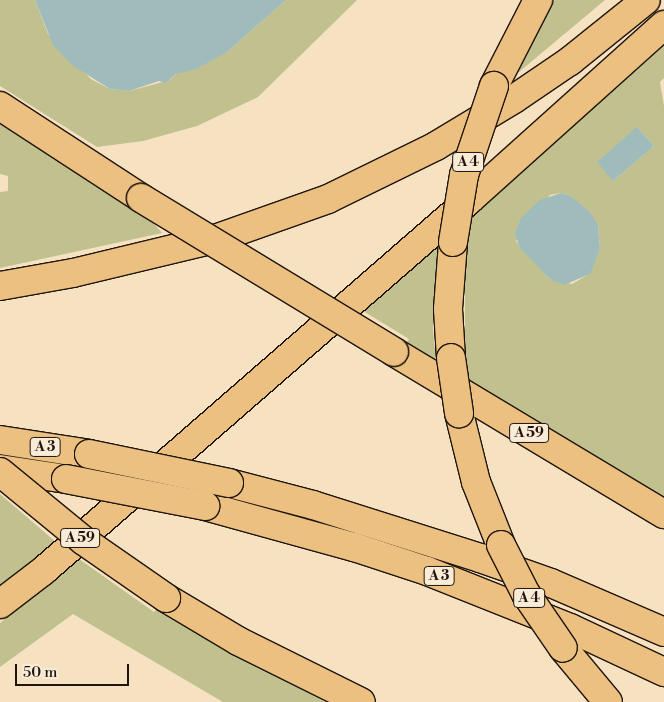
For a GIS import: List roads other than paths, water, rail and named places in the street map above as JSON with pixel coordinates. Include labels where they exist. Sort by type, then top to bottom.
[{"type":"highway","name":"A 4","points":[[538,0],[494,86],[464,175],[453,242],[448,309],[451,358],[459,413],[476,482],[501,545],[526,594],[563,648],[608,702]]},
{"type":"highway","points":[[0,286],[190,246],[328,199],[436,146],[514,99],[570,61],[646,0]]},
{"type":"highway","points":[[0,604],[43,571],[454,213],[664,25]]},
{"type":"highway","name":"A 59","points":[[0,106],[141,198],[664,514]]},
{"type":"highway","name":"A 3","points":[[0,440],[89,454],[229,483],[388,527],[551,583],[664,632]]},
{"type":"highway","name":"A 59","points":[[0,470],[84,541],[166,598],[238,641],[361,702]]},
{"type":"highway","name":"A 3","points":[[0,470],[66,479],[205,506],[344,544],[427,571],[570,628],[664,672]]},
{"type":"water","points":[[35,0],[286,0],[227,52],[196,69],[176,74],[166,83],[159,81],[129,91],[110,89],[72,65],[53,45]]},
{"type":"water","points":[[637,127],[654,146],[613,181],[597,162]]},
{"type":"water","points":[[561,193],[571,196],[590,212],[598,225],[600,249],[590,274],[564,285],[550,279],[520,248],[515,234],[521,218],[540,200]]}]
